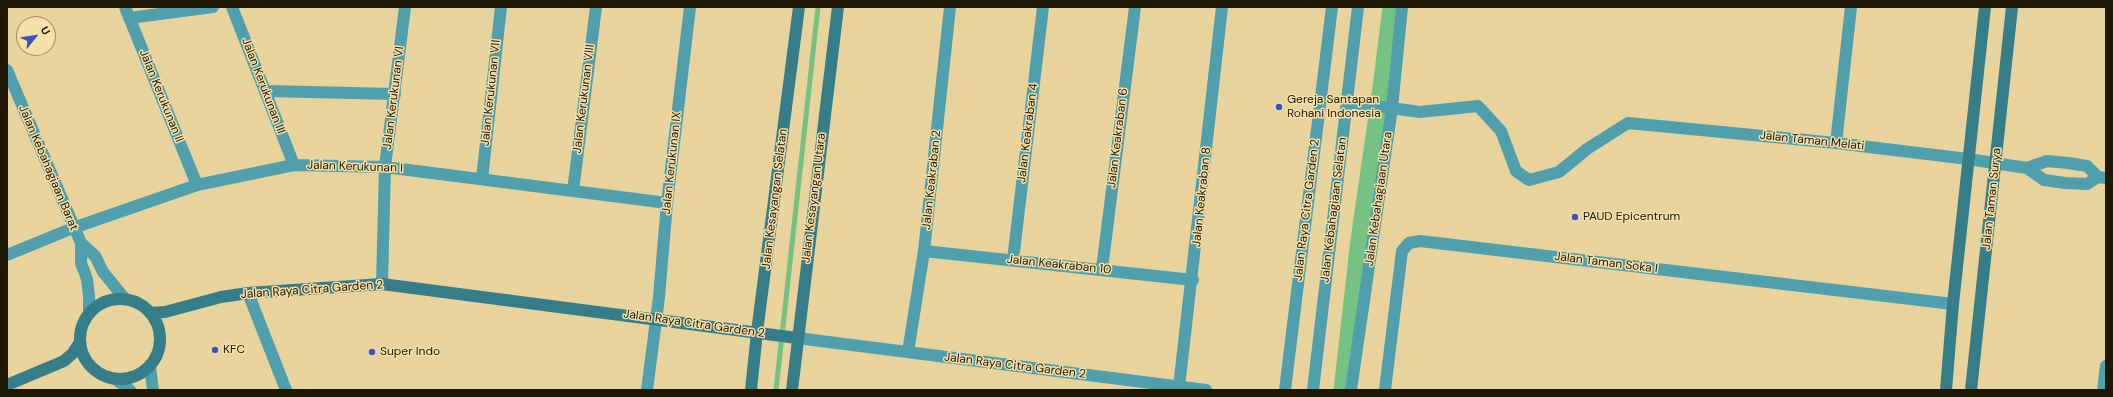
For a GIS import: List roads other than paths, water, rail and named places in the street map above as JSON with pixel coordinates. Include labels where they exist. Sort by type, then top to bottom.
[{"type":"street","points":[[127,12],[213,7]]},
{"type":"street","name":"Jalan Kerukunan III","points":[[232,7],[294,165]]},
{"type":"street","name":"Jalan Kerukunan VI","points":[[382,284],[385,167],[405,7]]},
{"type":"street","name":"Jalan Kerukunan VII","points":[[482,179],[501,7]]},
{"type":"street","name":"Jalan Kerukunan VIII","points":[[573,191],[596,7]]},
{"type":"street","name":"Jalan Kerukunan IX","points":[[648,390],[655,319],[659,297],[667,203],[690,7]]},
{"type":"street","name":"Jalan Kesayangan Selatan","points":[[751,390],[799,7]]},
{"type":"street","name":"Jalan Kesayangan Utara","points":[[792,390],[795,338],[838,7]]},
{"type":"street","name":"Jalan Keakraban 2","points":[[908,352],[924,251],[950,7]]},
{"type":"street","name":"Jalan Keakraban 4","points":[[1013,260],[1042,7]]},
{"type":"street","name":"Jalan Keakraban 6","points":[[1102,270],[1135,7]]},
{"type":"street","name":"Jalan Keakraban 8","points":[[1179,387],[1193,280],[1222,7]]},
{"type":"street","name":"Jalan Raya Citra Garden 2","points":[[1285,390],[1332,7]]},
{"type":"street","name":"Jalan Kebahagiaan Selatan","points":[[1313,390],[1358,7]]},
{"type":"street","name":"Jalan Kebahagiaan Utara","points":[[1351,390],[1392,108],[1402,7]]},
{"type":"street","points":[[1836,143],[1850,7]]},
{"type":"street","points":[[1946,390],[1968,159],[1986,7]]},
{"type":"street","name":"Jalan Taman Surya","points":[[1971,390],[2012,7]]},
{"type":"street","name":"Jalan Kerukunan II","points":[[127,12],[196,185]]},
{"type":"street","name":"Jalan Kebahagiaan Barat","points":[[7,70],[73,228],[81,243],[95,256],[103,272],[125,299]]},
{"type":"street","points":[[266,91],[395,94]]},
{"type":"street","points":[[1347,102],[1392,108]]},
{"type":"street","name":"Jalan Taman Melati","points":[[1392,108],[1420,112],[1478,106],[1501,131],[1516,171],[1529,180],[1559,172],[1587,149],[1628,123],[1836,143],[1968,159],[2027,168]]},
{"type":"street","points":[[2046,161],[2068,163],[2087,166],[2102,177],[2087,184],[2065,183],[2044,180],[2027,168],[2046,161]]},
{"type":"street","name":"Jalan Kerukunan I","points":[[7,255],[73,228],[196,185],[294,165],[385,167],[667,203]]},
{"type":"street","name":"Jalan Taman Soka I","points":[[1385,390],[1402,251],[1409,243],[1420,241],[1953,304]]},
{"type":"street","name":"Jalan Kebahagiaan Barat","points":[[81,243],[81,263],[87,279],[89,313]]},
{"type":"street","name":"Jalan Keakraban 10","points":[[924,251],[1193,280]]},
{"type":"street","name":"Jalan Raya Citra Garden 2","points":[[150,313],[165,312],[221,297],[248,293],[382,284],[1206,390]]},
{"type":"street","points":[[248,293],[286,390]]},
{"type":"street","points":[[88,363],[80,342],[81,327],[89,313],[105,301],[125,299],[139,303],[150,313],[159,330],[159,349],[150,367],[134,377],[115,379]]},
{"type":"street","name":"Jalan Raya Citra Garden 2","points":[[159,330],[168,318],[182,308]]},
{"type":"street","points":[[64,361],[73,353],[80,342]]},
{"type":"street","points":[[7,385],[64,361],[78,360],[88,363],[100,374],[115,379],[130,390]]},
{"type":"street","points":[[2103,390],[2106,366]]},
{"type":"street","points":[[150,367],[153,390]]},
{"type":"waterway","points":[[776,390],[818,7]]},
{"type":"waterway","points":[[1342,390],[1359,240],[1391,7]]},
{"type":"place","name":"Gereja Santapan Rohani Indonesia","points":[[1279,107]]},
{"type":"place","name":"PAUD Epicentrum","points":[[1575,217]]},
{"type":"place","name":"KFC","points":[[215,350]]},
{"type":"place","name":"Super Indo","points":[[372,352]]}]
